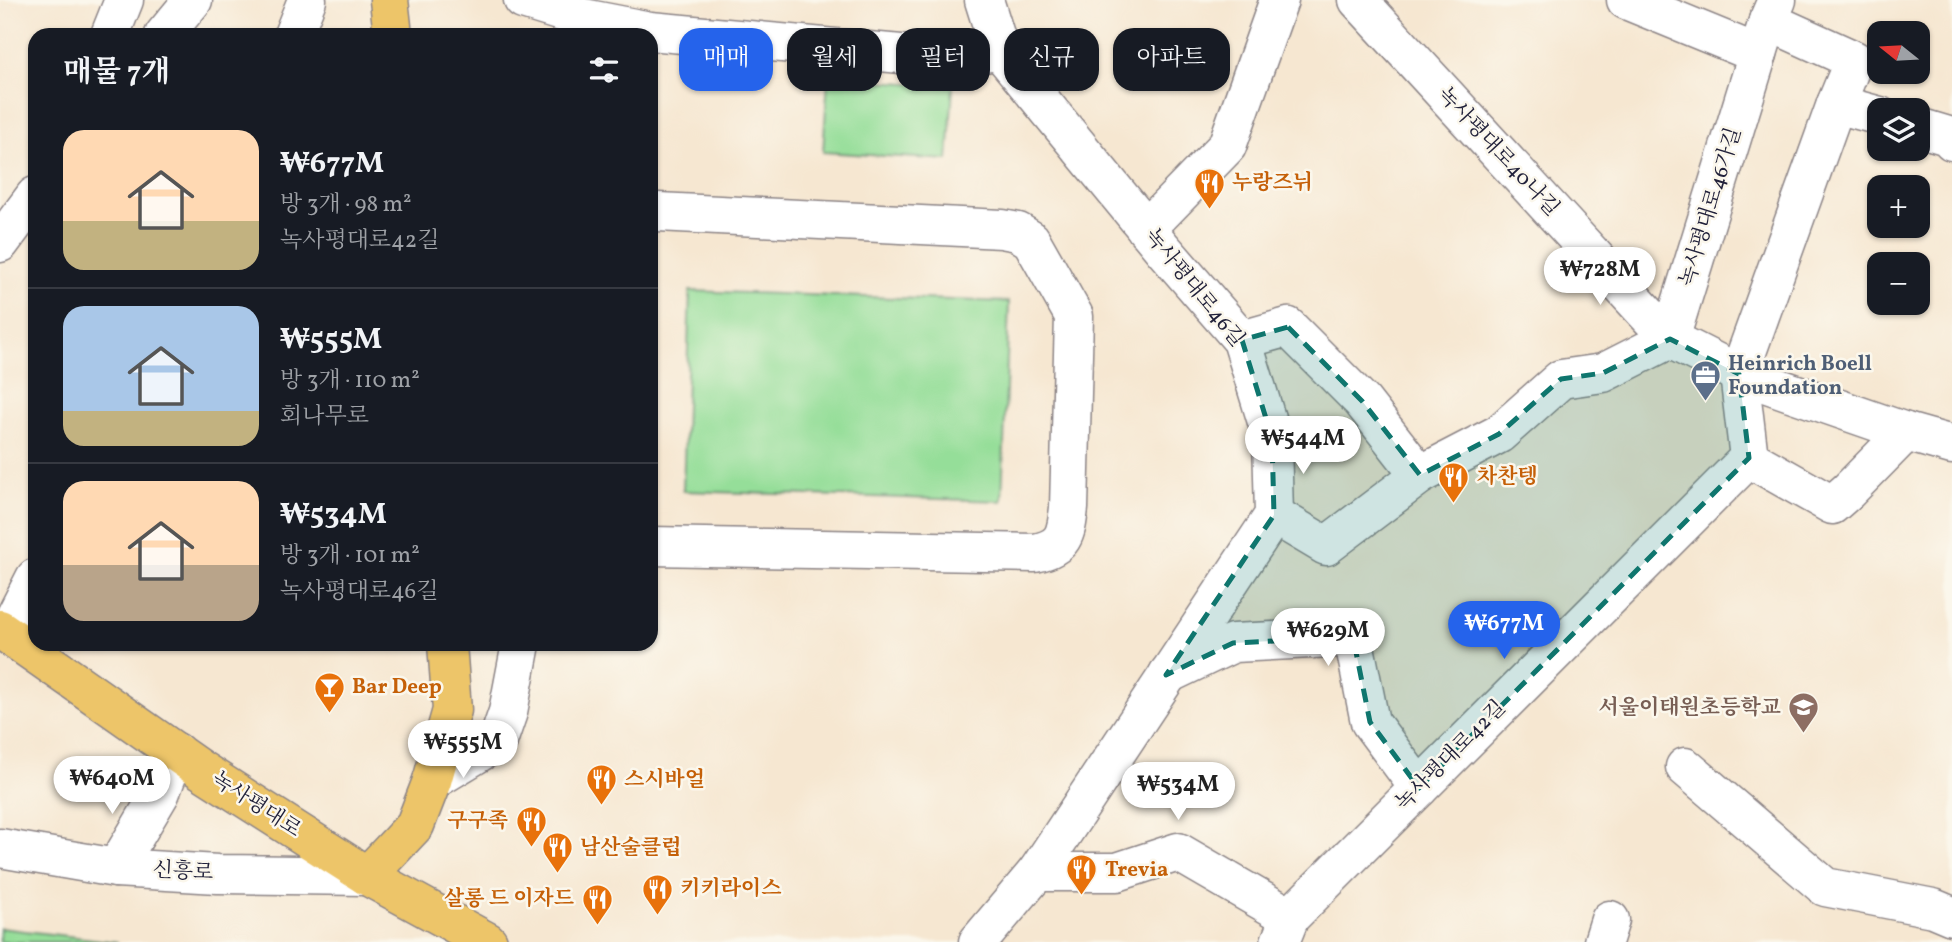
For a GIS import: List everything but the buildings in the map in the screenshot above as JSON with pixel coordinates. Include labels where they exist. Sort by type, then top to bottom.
[{"type":"main road","points":[[389,0],[392,28]]},
{"type":"main road","name":"녹사평대로","points":[[4,631],[28,648]]},
{"type":"main road","name":"녹사평대로","points":[[32,651],[176,752],[367,876],[488,942]]},
{"type":"main road","points":[[367,876],[415,825],[432,781],[452,710],[448,651]]},
{"type":"street","points":[[113,28],[124,0]]},
{"type":"street","points":[[170,28],[193,0]]},
{"type":"street","points":[[296,28],[307,0]]},
{"type":"street","points":[[523,0],[632,28]]},
{"type":"street","name":"녹사평대로46길","points":[[984,0],[1000,51],[1242,341],[1272,438],[1274,514]]},
{"type":"street","points":[[1146,229],[1227,146],[1279,0]]},
{"type":"street","name":"녹사평대로40나길","points":[[1358,0],[1670,339],[1739,374],[1952,446]]},
{"type":"street","points":[[1626,0],[1768,25],[1854,60],[1739,374],[1749,458],[1832,505],[1906,432]]},
{"type":"street","name":"녹사평대로46가길","points":[[1670,339],[1768,25]]},
{"type":"street","points":[[658,33],[945,58],[1000,51]]},
{"type":"street","points":[[1836,104],[1867,112]]},
{"type":"street","points":[[1930,131],[1948,136],[1952,141]]},
{"type":"street","points":[[3,231],[28,203]]},
{"type":"street","points":[[658,212],[1002,229],[1018,232],[1031,240],[1074,316],[1069,508],[1066,529],[1060,543],[1050,550],[1035,553],[658,546]]},
{"type":"street","points":[[1242,341],[1288,327],[1362,401],[1420,475]]},
{"type":"street","points":[[978,942],[1037,872],[1274,514],[1326,546],[1420,475],[1499,434],[1562,379],[1603,373],[1670,339]]},
{"type":"street","name":"녹사평대로42길","points":[[1285,929],[1419,788],[1749,458]]},
{"type":"street","points":[[4,631],[28,591]]},
{"type":"street","points":[[1166,675],[1233,643],[1353,637],[1370,722],[1419,788]]},
{"type":"street","points":[[432,781],[498,741],[508,712],[520,651]]},
{"type":"street","points":[[116,868],[160,794],[176,752]]},
{"type":"street","points":[[1685,767],[1825,887],[1933,908],[1952,916]]},
{"type":"street","name":"신흥로","points":[[0,848],[116,868],[218,874],[367,876]]},
{"type":"street","points":[[1037,872],[1117,872],[1178,852],[1285,929]]},
{"type":"highlighted area","points":[[1288,327],[1362,401],[1420,475],[1499,434],[1561,379],[1603,373],[1670,339],[1739,374],[1749,458],[1419,788],[1370,722],[1353,637],[1233,643],[1166,675],[1274,515],[1272,438],[1242,340]]},
{"type":"green space","points":[[882,81],[896,82],[896,91],[953,91],[948,160],[823,152],[827,91],[882,91]]},
{"type":"green space","points":[[690,291],[1009,302],[1002,501],[683,491]]},
{"type":"green space","points":[[0,928],[118,942],[0,942]]},
{"type":"place","name":"누랑즈뉘","points":[[1209,210]]},
{"type":"place","name":"Heinrich Boell Foundation","points":[[1705,403]]},
{"type":"place","name":"차찬텡","points":[[1454,504]]},
{"type":"place","name":"Bar Deep","points":[[329,714]]},
{"type":"place","name":"서울이태원초등학교","points":[[1804,735]]},
{"type":"place","name":"스시바얼","points":[[601,807]]},
{"type":"place","name":"구구족","points":[[531,848]]},
{"type":"place","name":"남산술클럽","points":[[557,875]]},
{"type":"place","name":"Trevia","points":[[1082,897]]},
{"type":"place","name":"키키라이스","points":[[657,916]]},
{"type":"place","name":"살롱 드 이자드","points":[[597,926]]}]
